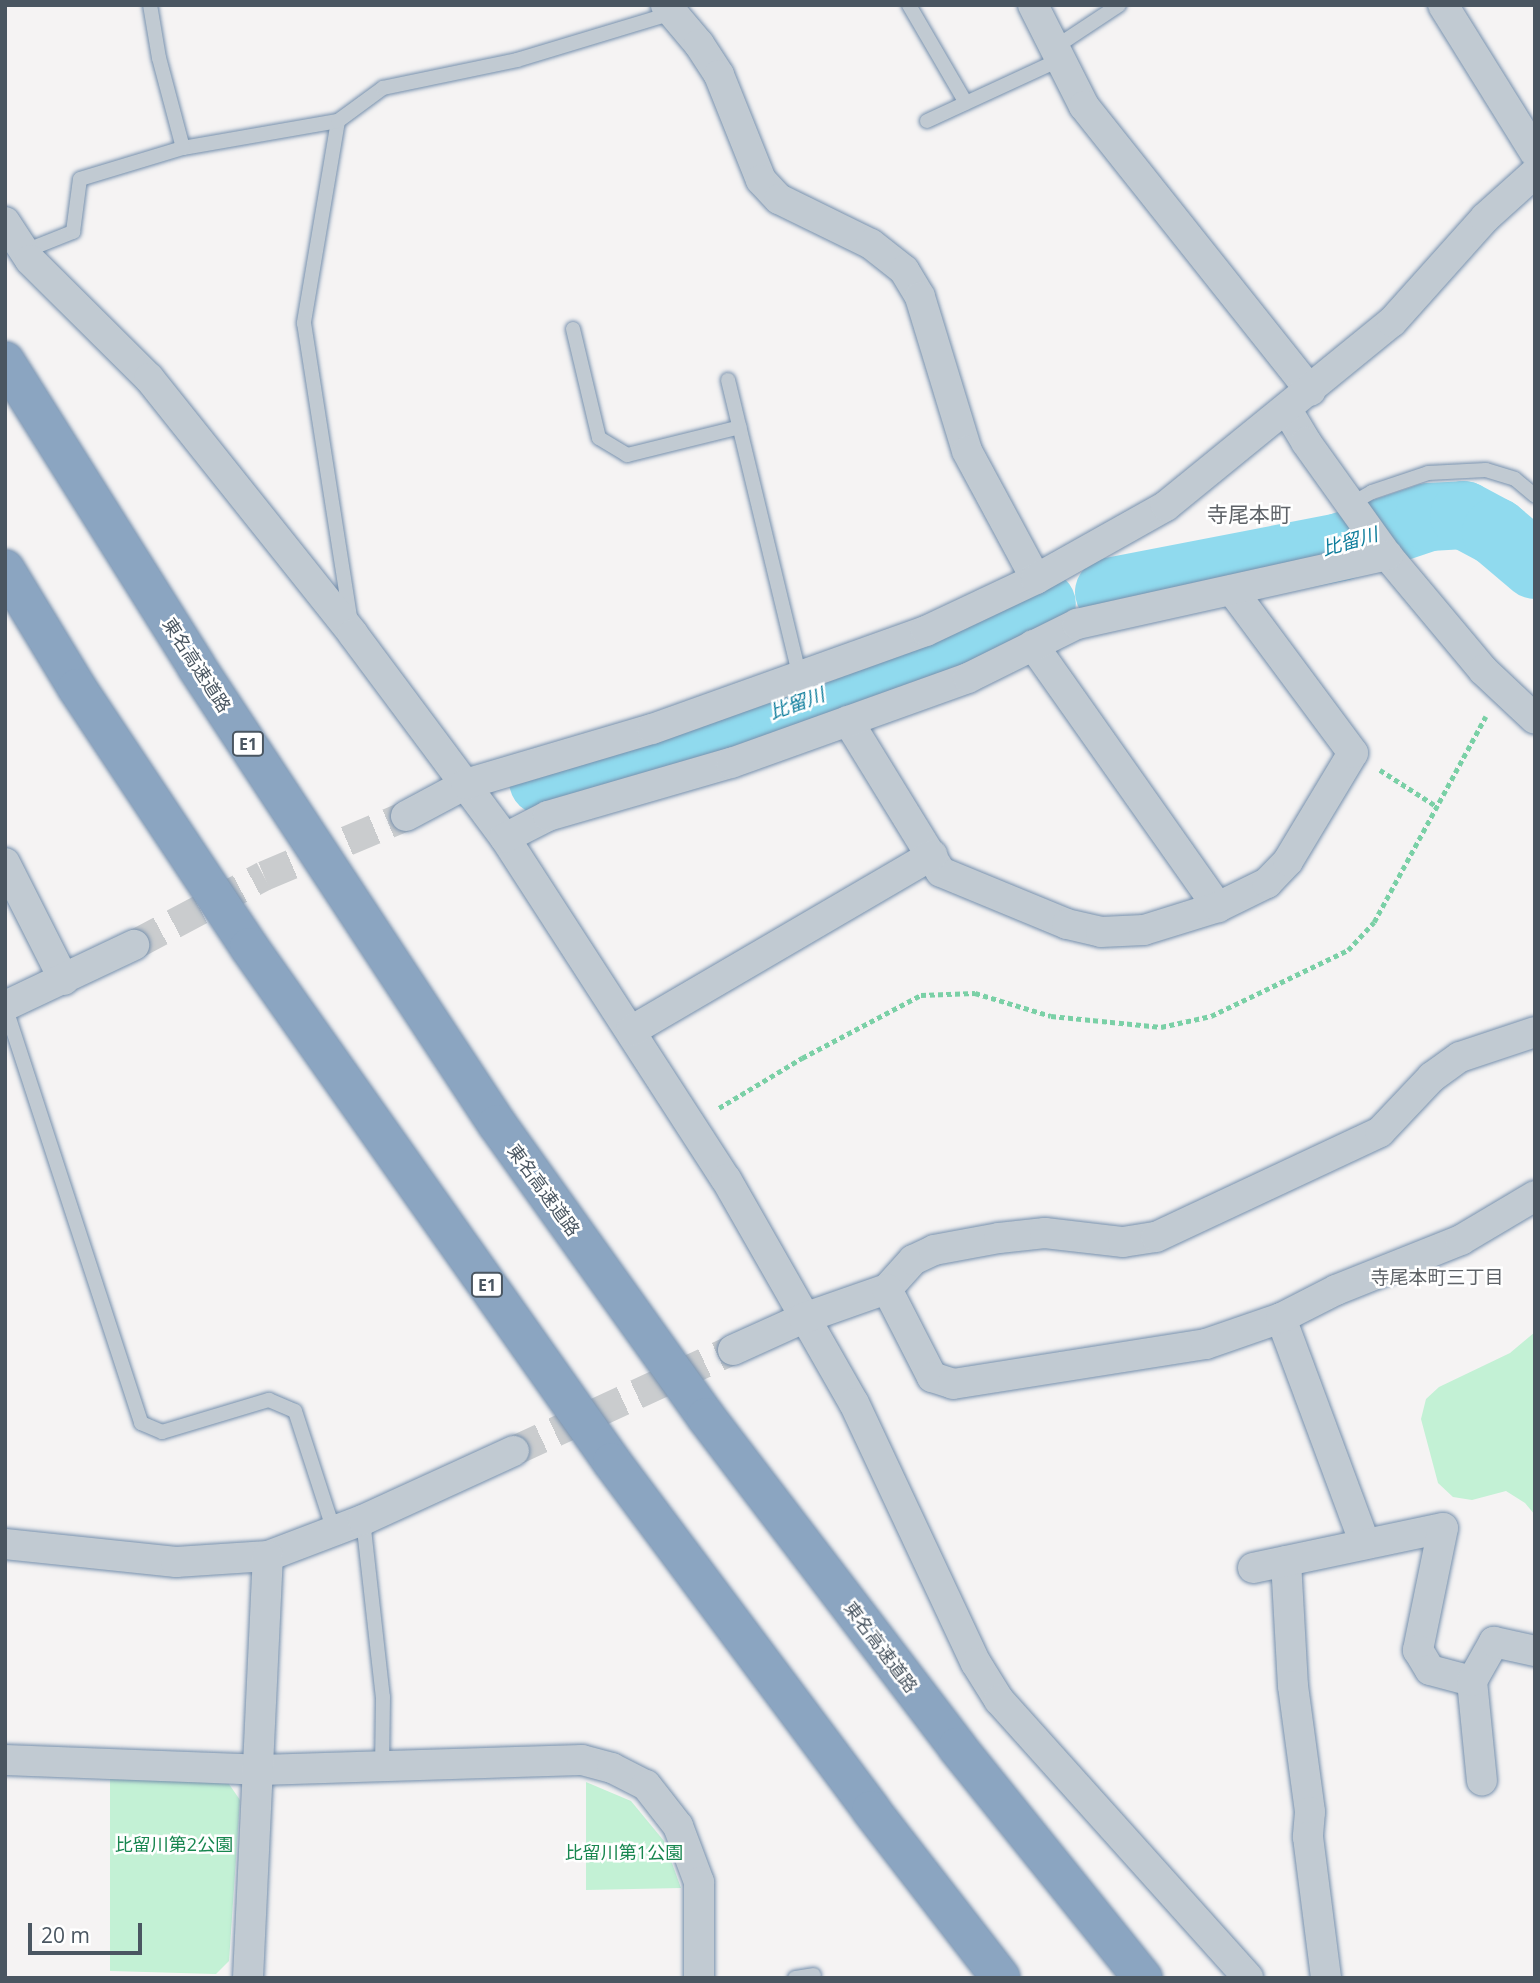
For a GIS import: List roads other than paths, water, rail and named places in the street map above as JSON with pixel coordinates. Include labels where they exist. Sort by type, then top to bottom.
[{"type":"highway","name":"東名高速道路","points":[[5,361],[197,666],[497,1124],[706,1417],[957,1747],[1143,1978]]},
{"type":"highway","name":"E1","points":[[5,569],[77,688],[249,947],[604,1451],[863,1800],[1001,1978]]},
{"type":"street","points":[[1033,5],[1084,106],[1311,391]]},
{"type":"street","points":[[1443,5],[1535,153]]},
{"type":"street","points":[[669,9],[699,44],[719,75],[761,180],[779,199],[871,244],[904,270],[920,298],[967,451],[1036,579]]},
{"type":"street","points":[[406,817],[466,784],[652,729],[926,631],[1036,579],[1166,506],[1311,391],[1392,322],[1485,218],[1535,173]]},
{"type":"street","points":[[5,222],[25,251],[149,378],[353,634],[505,838],[726,1179],[854,1402],[976,1663],[999,1700],[1248,1978]]},
{"type":"street","points":[[1287,410],[1371,532],[1483,670],[1535,719]]},
{"type":"street","points":[[505,838],[548,816],[731,763],[968,678],[1077,624],[1232,590],[1371,532]]},
{"type":"street","points":[[848,721],[942,872],[1067,924],[1101,932],[1144,930],[1218,907],[1267,883],[1289,861],[1353,753],[1232,590]]},
{"type":"street","points":[[1033,645],[1218,907]]},
{"type":"street","points":[[631,1031],[932,855]]},
{"type":"street","points":[[5,863],[64,980]]},
{"type":"street","points":[[5,1006],[134,945]]},
{"type":"street","points":[[733,1350],[804,1318],[887,1289],[914,1260],[934,1250],[999,1237],[1045,1233],[1123,1242],[1156,1237],[1381,1132],[1432,1077],[1460,1057],[1535,1032]]},
{"type":"street","points":[[887,1289],[932,1377],[953,1384],[1206,1344],[1282,1318],[1336,1290],[1461,1240],[1535,1196]]},
{"type":"street","points":[[1282,1318],[1365,1545]]},
{"type":"street","points":[[5,1544],[176,1562],[268,1556],[363,1520],[514,1451]]},
{"type":"street","points":[[1253,1568],[1443,1528],[1418,1650],[1430,1670],[1472,1681]]},
{"type":"street","points":[[248,1978],[260,1770],[268,1556]]},
{"type":"street","points":[[1286,1561],[1293,1686],[1310,1812],[1308,1837],[1326,1978]]},
{"type":"street","points":[[1482,1781],[1472,1681],[1494,1642],[1535,1651]]},
{"type":"street","points":[[5,1760],[260,1770],[582,1760],[612,1768],[646,1785],[678,1826],[699,1882],[699,1978]]},
{"type":"lane","points":[[150,5],[159,58],[183,148]]},
{"type":"lane","points":[[909,5],[966,103]]},
{"type":"lane","points":[[927,121],[1058,53],[1119,5]]},
{"type":"lane","points":[[25,251],[73,232],[80,180],[183,148],[338,121],[383,88],[517,60],[669,9]]},
{"type":"lane","points":[[338,121],[304,323],[353,634]]},
{"type":"lane","points":[[573,329],[600,438],[627,455],[740,427]]},
{"type":"lane","points":[[728,380],[800,678]]},
{"type":"lane","points":[[1371,532],[1372,492],[1428,473],[1486,470],[1515,479],[1535,496]]},
{"type":"lane","points":[[5,1006],[141,1423],[162,1432],[269,1400],[295,1412],[334,1531]]},
{"type":"lane","points":[[363,1520],[383,1697],[382,1765]]},
{"type":"lane","points":[[795,1978],[814,1975]]},
{"type":"waterway","name":"比留川","points":[[1109,592],[1340,547],[1429,517],[1464,515],[1496,532],[1535,565]]},
{"type":"waterway","name":"比留川","points":[[543,781],[630,761],[781,711],[948,649],[1042,604]]},
{"type":"tunnel","points":[[134,945],[264,876],[406,816]]},
{"type":"tunnel","points":[[514,1451],[733,1350]]},
{"type":"district","name":"寺尾本町","points":[[1249,514]]},
{"type":"district","name":"寺尾本町三丁目","points":[[1437,1278]]},
{"type":"park label","name":"比留川第2公園","points":[[174,1844]]},
{"type":"park label","name":"比留川第1公園","points":[[624,1852]]}]
